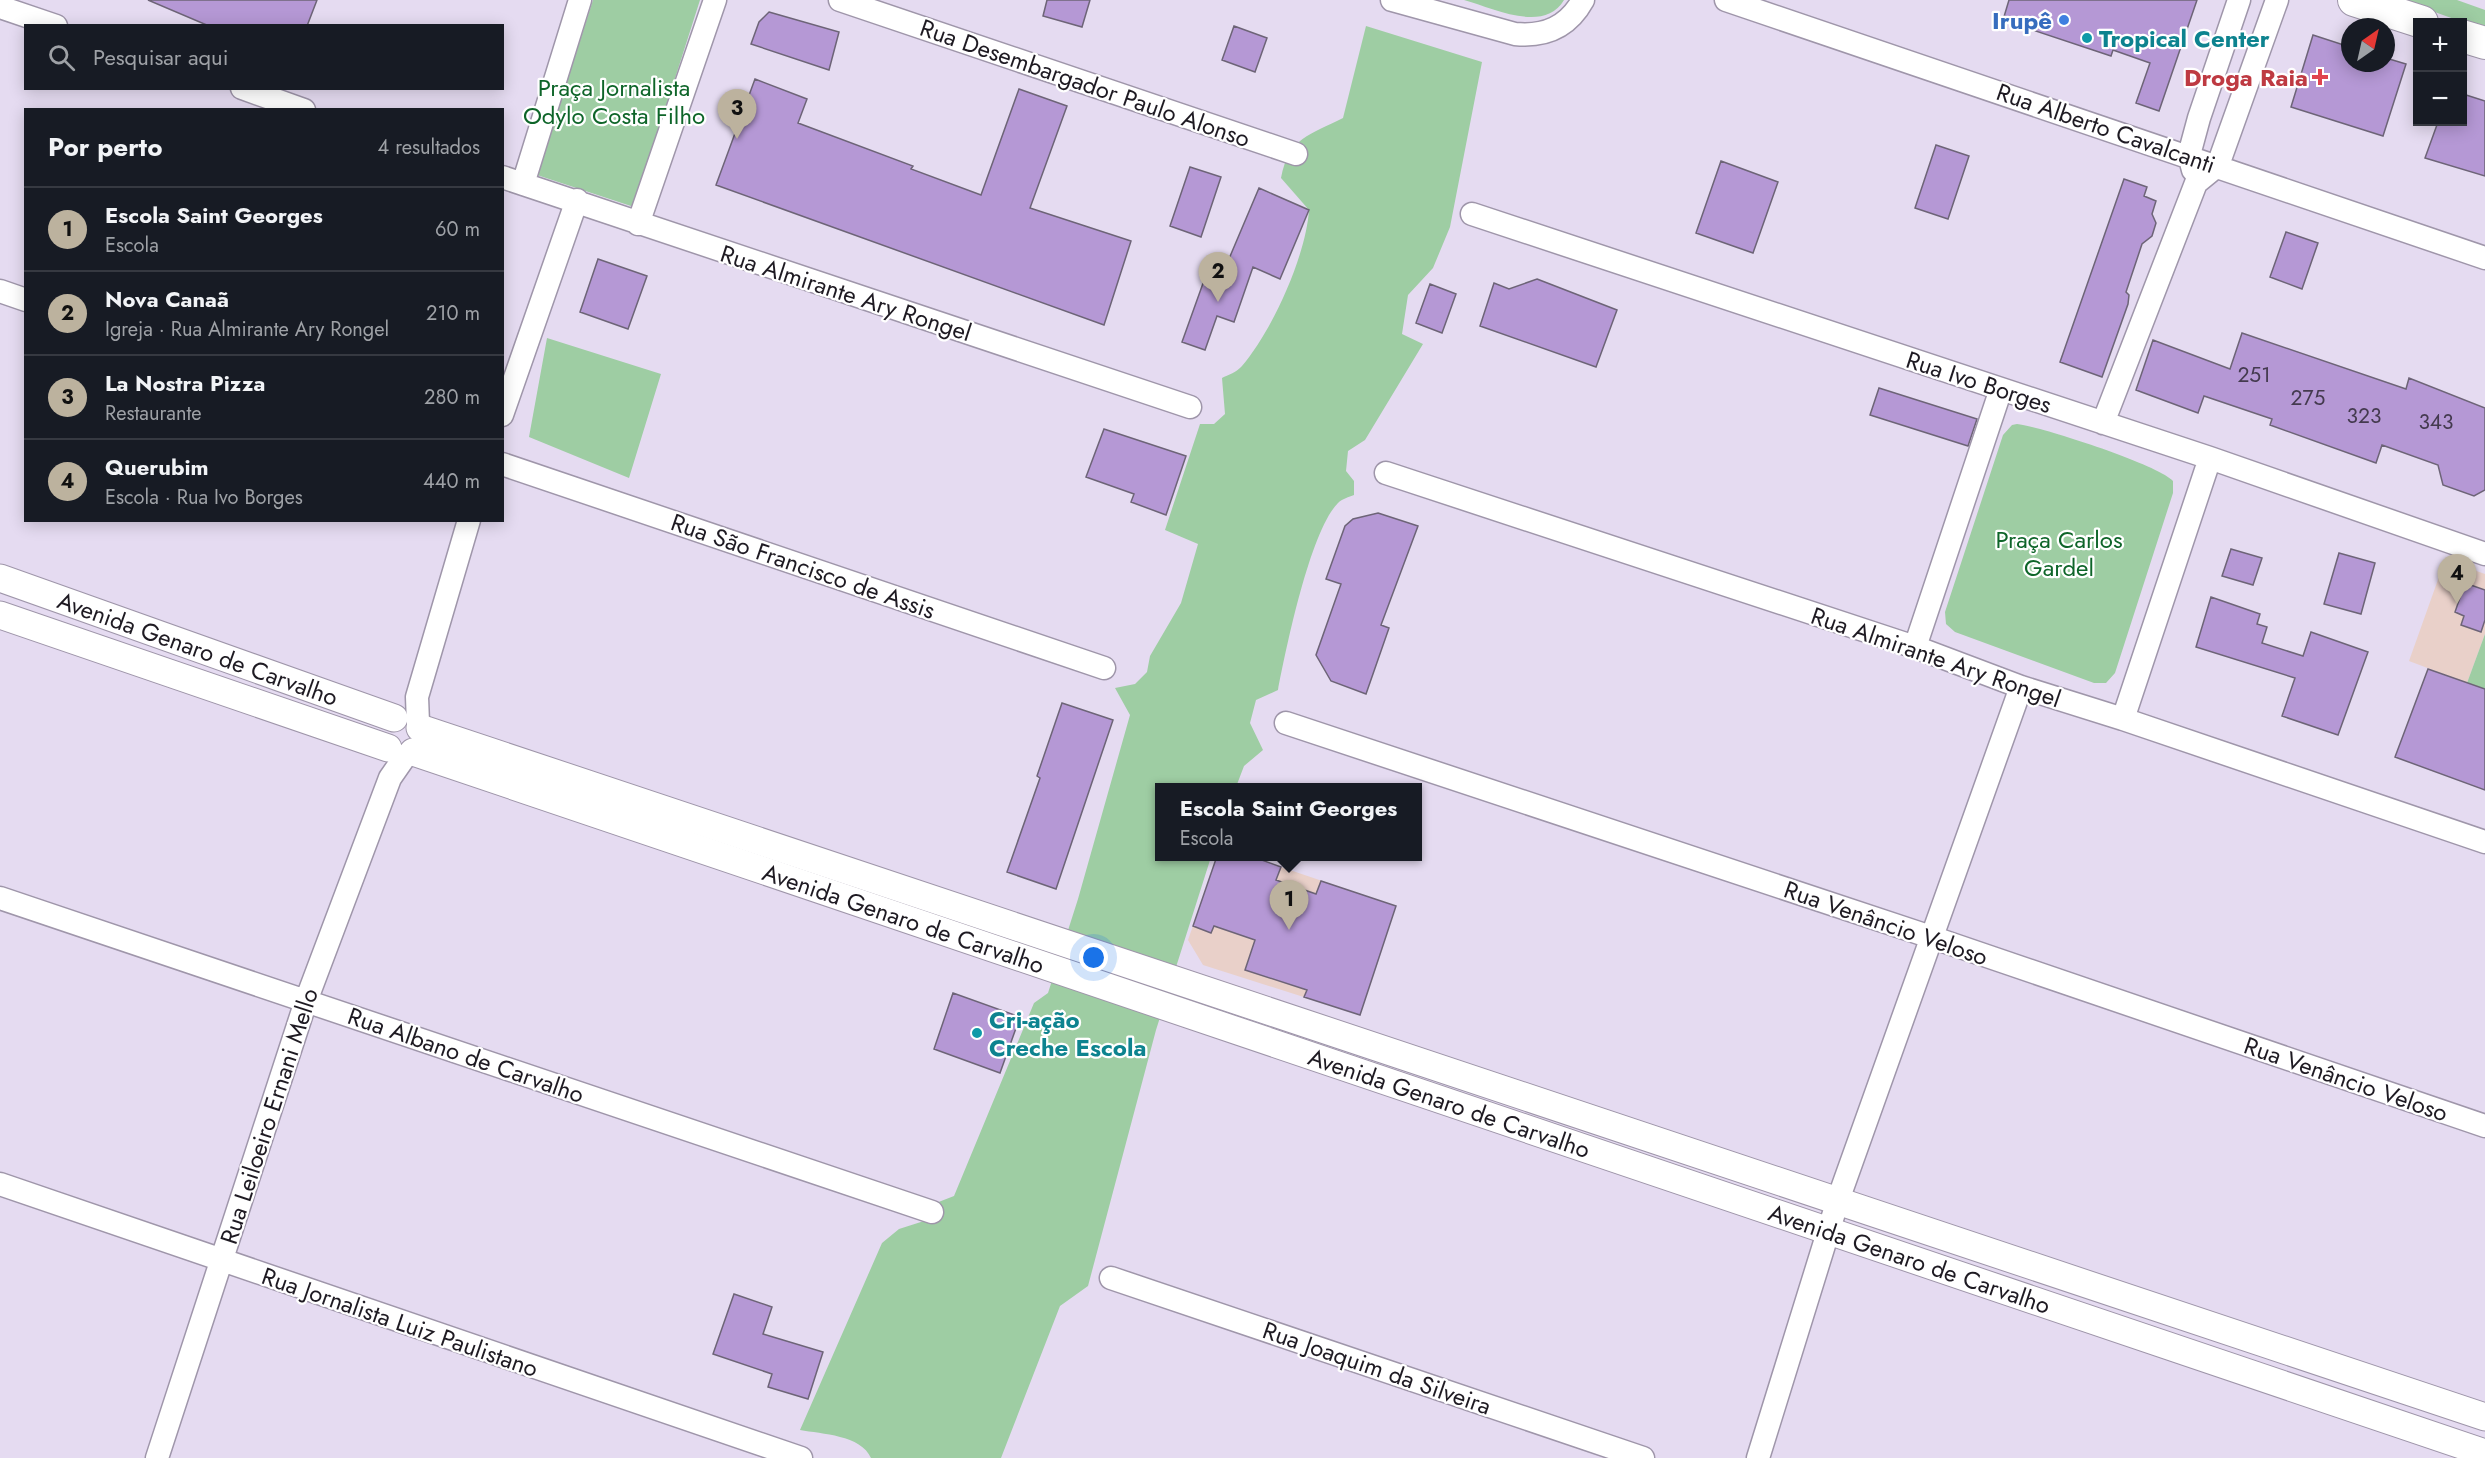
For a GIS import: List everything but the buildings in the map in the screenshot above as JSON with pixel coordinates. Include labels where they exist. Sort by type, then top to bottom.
[{"type":"main road","points":[[2354,0],[2413,19]]},
{"type":"main road","points":[[2467,37],[2485,43]]},
{"type":"street","points":[[513,180],[580,0]]},
{"type":"street","points":[[638,224],[715,0]]},
{"type":"street","name":"Rua Desembargador Paulo Alonso","points":[[840,0],[1296,154]]},
{"type":"street","points":[[1392,0],[1528,36],[1557,28],[1577,11],[1583,0]]},
{"type":"street","name":"Rua Alberto Cavalcanti","points":[[1726,0],[2189,155],[2485,258]]},
{"type":"street","points":[[2196,183],[2189,155],[2199,118],[2240,0]]},
{"type":"street","points":[[2103,423],[2196,183],[2218,165],[2277,0]]},
{"type":"street","points":[[0,6],[50,24]]},
{"type":"street","points":[[248,90],[298,108]]},
{"type":"street","name":"Rua Almirante Ary Rongel","points":[[513,180],[577,200],[638,224],[1190,407]]},
{"type":"street","points":[[504,409],[577,200]]},
{"type":"street","name":"Rua Ivo Borges","points":[[1472,214],[2210,458],[2485,554]]},
{"type":"street","points":[[0,291],[24,299]]},
{"type":"street","points":[[1915,646],[2001,389]]},
{"type":"street","points":[[2123,719],[2210,458]]},
{"type":"street","name":"Rua São Francisco de Assis","points":[[504,465],[1104,668]]},
{"type":"street","name":"Rua Almirante Ary Rongel","points":[[1386,473],[1915,646],[2021,687],[2123,719],[2485,842]]},
{"type":"street","name":"Rua Leiloeiro Ernani Mello","points":[[157,1458],[306,1001],[404,737],[468,522]]},
{"type":"street","name":"Avenida Genaro de Carvalho","points":[[0,578],[404,737],[1048,966],[2485,1453]]},
{"type":"street","name":"Avenida Genaro de Carvalho","points":[[0,615],[404,737],[1056,939],[2485,1417]]},
{"type":"street","points":[[1758,1458],[1839,1200],[2021,687]]},
{"type":"street","name":"Rua Venâncio Veloso","points":[[1286,723],[1931,937],[2485,1126]]},
{"type":"street","name":"Rua Albano de Carvalho","points":[[0,898],[932,1212]]},
{"type":"street","points":[[1048,966],[1054,966],[1062,958],[1064,946],[1056,939]]},
{"type":"street","points":[[1162,1005],[1156,1001],[1155,990],[1161,978],[1168,976]]},
{"type":"street","name":"Rua Jornalista Luiz Paulistano","points":[[0,1184],[221,1262],[801,1458]]},
{"type":"street","name":"Rua Joaquim da Silveira","points":[[1111,1278],[1643,1458]]},
{"type":"shaded area","points":[[2445,560],[2485,574],[2485,634],[2467,683],[2409,661]]},
{"type":"shaded area","points":[[1216,861],[1243,861],[1281,867],[1396,906],[1360,1015],[1203,965],[1188,940]]},
{"type":"green space","name":"Praça Jornalista Odylo Costa Filho","points":[[593,0],[700,0],[634,207],[537,175]]},
{"type":"green space","points":[[1464,0],[1564,0],[1555,10],[1531,17],[1517,16]]},
{"type":"green space","points":[[2401,0],[2457,0],[2485,10],[2485,30],[2467,24],[2467,18],[2451,18]]},
{"type":"green space","points":[[1366,26],[1482,62],[1450,227],[1433,268],[1408,295],[1402,334],[1423,344],[1365,440],[1348,451],[1346,471],[1354,481],[1354,495],[1338,503],[1318,538],[1300,592],[1278,690],[1256,700],[1250,723],[1263,750],[1244,766],[1238,783],[1155,783],[1155,861],[1210,861],[1156,1030],[1088,1286],[1060,1306],[1001,1458],[871,1458],[859,1444],[850,1440],[800,1430],[882,1243],[899,1229],[924,1221],[936,1203],[954,1196],[1034,1003],[1048,993],[1078,899],[1130,715],[1115,688],[1135,684],[1147,672],[1150,656],[1181,603],[1198,544],[1165,530],[1200,424],[1214,424],[1225,414],[1222,378],[1242,366],[1265,333],[1286,292],[1301,249],[1309,210],[1281,178],[1285,164],[1295,145],[1343,118]]},
{"type":"green space","points":[[547,338],[661,374],[629,478],[529,437]]},
{"type":"green space","name":"Praça Carlos Gardel","points":[[2017,424],[2074,439],[2124,457],[2163,474],[2173,481],[2173,493],[2115,673],[2106,683],[2094,683],[1955,632],[1946,624],[1945,612],[2003,435],[2012,425]]},
{"type":"green space","points":[[2485,634],[2485,689],[2467,683]]},
{"type":"place","name":"Irupê","points":[[2064,20]]},
{"type":"place","name":"Tropical Center","points":[[2087,38]]},
{"type":"place","name":"Droga Raia","points":[[2320,77]]},
{"type":"place","name":"La Nostra Pizza","points":[[737,139]]},
{"type":"place","name":"Nova Canaã","points":[[1218,302]]},
{"type":"place","name":"Querubim","points":[[2457,604]]},
{"type":"place","name":"Escola Saint Georges","points":[[1289,930]]},
{"type":"place","name":"Cri-ação Creche Escola","points":[[977,1033]]}]
